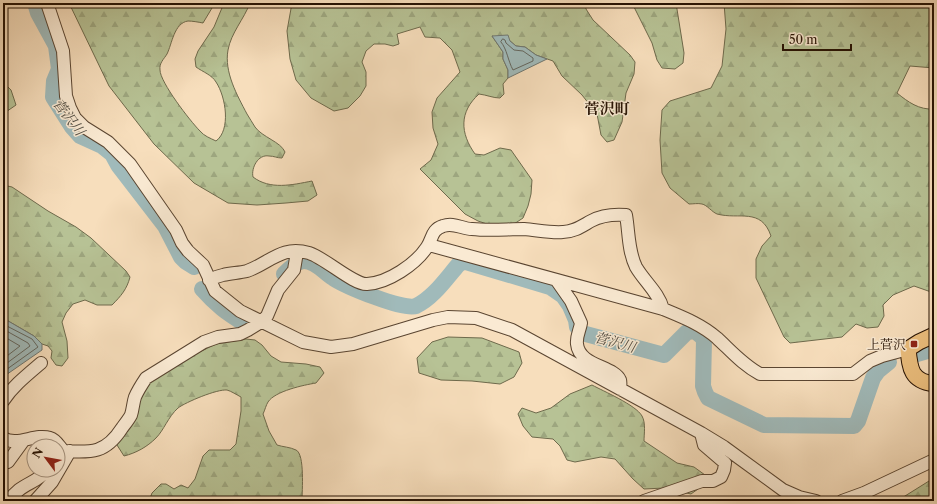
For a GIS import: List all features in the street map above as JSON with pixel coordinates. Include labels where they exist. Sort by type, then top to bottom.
[{"type":"main road","points":[[934,335],[908,349],[909,365],[916,378],[926,383],[934,384]]},
{"type":"street","points":[[47,3],[63,51],[66,96],[75,118],[84,127],[108,142],[130,164],[176,230],[182,243],[203,265],[215,291],[240,311],[303,342],[331,347],[353,344],[433,320],[448,317],[476,318],[495,323],[512,330],[701,433],[724,447],[783,490],[799,497],[816,501]]},
{"type":"street","points":[[66,453],[97,451],[107,446],[114,440],[131,414],[135,397],[146,378],[204,342],[218,337],[240,334],[261,322],[267,316],[278,290],[296,260],[309,253],[358,282],[366,285],[398,274],[422,254],[429,245],[432,235],[436,230],[443,226],[453,224],[471,229],[523,229],[564,232],[579,229],[604,215],[626,215],[632,256],[636,265],[661,301],[662,309]]},
{"type":"street","points":[[429,245],[662,309],[689,320],[701,327],[716,337],[751,370],[760,374],[853,374],[870,361],[908,349]]},
{"type":"street","points":[[209,280],[222,275],[246,271],[261,265],[276,255],[289,252],[296,260]]},
{"type":"street","points":[[557,281],[573,304],[581,323],[577,344],[579,352],[586,358],[618,376],[621,382],[620,389]]},
{"type":"street","points":[[3,401],[21,379],[41,363]]},
{"type":"street","points":[[644,501],[702,481],[712,481],[721,477],[725,463],[704,445],[701,433]]},
{"type":"street","points":[[32,438],[41,436],[49,438]]},
{"type":"street","points":[[3,438],[10,441],[24,440]]},
{"type":"street","points":[[8,462],[24,440]]},
{"type":"street","points":[[842,501],[864,493],[934,460]]},
{"type":"street","points":[[9,501],[15,492],[21,487],[38,478]]},
{"type":"street","points":[[35,501],[52,482],[54,478]]},
{"type":"green space","points":[[69,3],[215,3],[203,23],[188,21],[180,26],[174,34],[167,54],[161,63],[160,70],[161,76],[170,92],[195,126],[207,137],[216,141],[221,136],[224,129],[225,113],[222,96],[219,88],[210,75],[196,67],[195,59],[198,51],[214,27],[224,3],[250,3],[230,44],[227,58],[228,67],[232,83],[239,99],[255,127],[262,134],[280,145],[285,152],[282,158],[265,156],[259,159],[254,166],[253,177],[267,184],[274,185],[289,185],[312,181],[317,195],[308,201],[286,203],[257,205],[228,203],[194,183],[154,144],[109,86]]},
{"type":"green space","points":[[292,3],[585,3],[586,9],[593,20],[630,55],[635,62],[634,74],[626,93],[622,122],[614,140],[607,142],[601,135],[597,114],[582,95],[562,76],[553,61],[536,55],[525,47],[516,46],[510,41],[492,36],[503,52],[503,59],[508,70],[508,78],[503,84],[504,94],[500,98],[495,98],[479,94],[472,101],[465,115],[464,131],[466,138],[475,154],[484,155],[500,148],[511,150],[532,180],[531,194],[523,218],[514,224],[493,226],[478,221],[465,214],[420,169],[431,160],[438,144],[433,128],[432,112],[437,98],[460,72],[452,50],[440,38],[425,37],[420,27],[397,34],[399,44],[393,46],[374,44],[366,51],[362,62],[366,72],[366,86],[360,96],[348,108],[334,111],[311,98],[296,80],[290,59],[287,31]]},
{"type":"green space","points":[[632,3],[676,3],[684,53],[683,63],[675,69],[662,68],[657,60],[652,43]]},
{"type":"green space","points":[[724,3],[934,3],[934,68],[910,66],[897,93],[919,107],[934,109],[934,293],[914,286],[893,295],[883,305],[884,316],[878,327],[867,328],[856,324],[842,337],[790,343],[784,337],[756,278],[756,259],[762,246],[771,236],[767,227],[755,218],[748,216],[717,214],[704,205],[689,204],[670,188],[662,173],[660,140],[662,110],[670,101],[711,88],[722,66],[726,29]]},
{"type":"green space","points":[[3,82],[11,90],[16,105],[3,114]]},
{"type":"green space","points":[[3,185],[12,187],[48,211],[76,227],[91,238],[126,271],[130,277],[123,292],[112,305],[97,305],[85,300],[73,304],[66,313],[62,322],[67,341],[68,358],[62,366],[56,365],[51,358],[52,351],[48,346],[42,344],[34,336],[3,318]]},
{"type":"green space","points":[[448,337],[482,338],[519,352],[522,363],[514,377],[500,384],[441,380],[419,373],[417,358],[432,342]]},
{"type":"green space","points":[[246,339],[255,340],[262,345],[271,356],[281,362],[320,367],[324,373],[316,383],[290,389],[272,398],[267,403],[263,414],[269,431],[277,445],[294,449],[299,453],[302,465],[302,501],[149,501],[152,493],[161,484],[166,484],[174,489],[181,485],[188,488],[195,479],[203,456],[209,450],[230,450],[236,444],[241,411],[241,397],[227,390],[202,396],[178,408],[171,415],[159,435],[149,444],[124,456],[117,445],[117,439],[152,379],[187,358],[216,344]]},
{"type":"green space","points":[[592,385],[633,407],[639,412],[644,422],[644,441],[677,463],[694,467],[705,475],[698,489],[691,494],[664,488],[644,489],[615,459],[601,457],[575,462],[567,460],[560,446],[553,439],[532,437],[523,426],[518,414],[522,408],[536,413],[551,408],[570,394]]},
{"type":"green space","points":[[929,481],[934,481],[934,501],[897,501]]},
{"type":"water","points":[[508,35],[510,41],[516,46],[525,47],[536,55],[547,59],[508,78],[508,70],[503,59],[503,52],[492,36]]},
{"type":"water","points":[[3,318],[34,336],[42,344],[42,350],[3,377]]},
{"type":"waterway","name":"菅沢川","points":[[35,3],[38,13],[56,46],[59,69],[54,81],[53,97],[72,127],[80,136],[102,146],[112,154],[118,165],[165,226],[181,257],[194,267]]},
{"type":"waterway","name":"菅沢川","points":[[284,274],[299,262],[308,261],[333,278],[349,286],[374,297],[409,307],[422,303],[439,288],[458,265],[462,262],[466,262],[550,287],[563,296],[570,306],[576,320],[577,327],[582,333],[664,355],[687,332],[695,331],[704,340],[703,386],[708,398],[764,425],[854,426],[858,421],[873,378],[878,371],[889,362]]},
{"type":"waterway","name":"菅沢川","points":[[202,289],[212,300],[245,324]]},
{"type":"waterway","name":"菅沢川","points":[[917,354],[934,349]]},
{"type":"place","name":"上菅沢","points":[[914,344]]},
{"type":"district","name":"菅沢町","points":[[607,108]]}]
